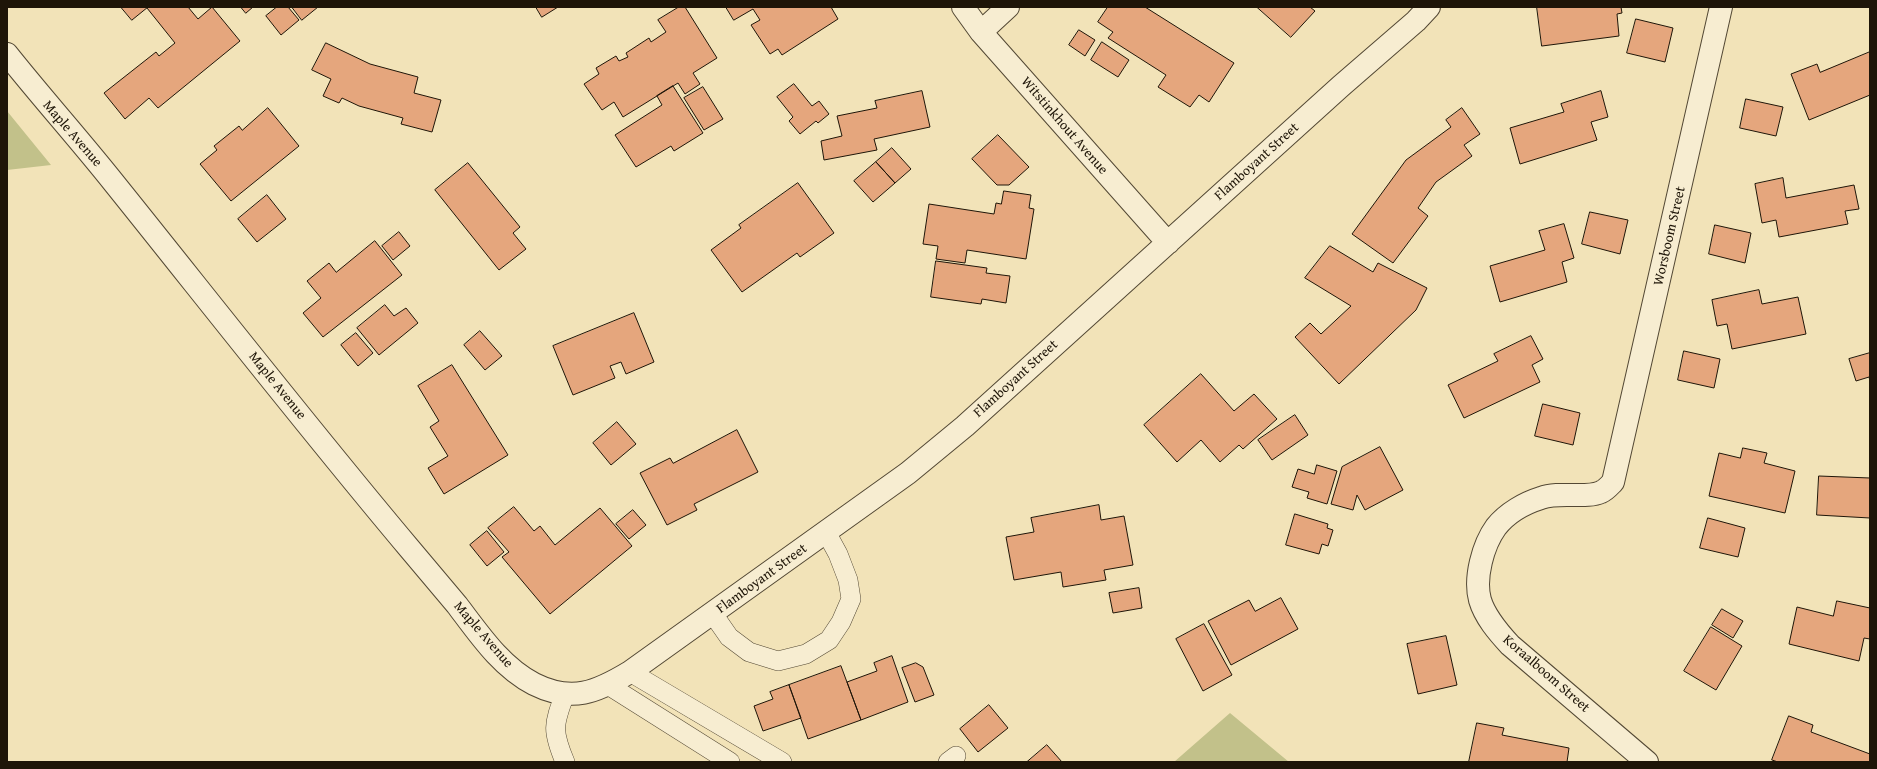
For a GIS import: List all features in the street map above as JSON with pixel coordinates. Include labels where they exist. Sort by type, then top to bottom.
[{"type":"street","name":"Witstinkhout Avenue","points":[[963,7],[981,32],[1168,243]]},
{"type":"street","points":[[981,32],[1008,7]]},
{"type":"street","name":"Flamboyant Street","points":[[565,694],[581,694],[597,690],[630,672],[908,473],[965,426],[1341,86],[1416,21],[1429,7]]},
{"type":"street","name":"Worsboom Street","points":[[1618,464],[1721,7]]},
{"type":"street","name":"Maple Avenue","points":[[7,54],[42,99],[112,180],[277,386],[480,635],[505,663],[520,675],[533,683],[565,694]]},
{"type":"street","name":"Koraalboom Street","points":[[1618,464],[1613,482],[1602,492],[1542,497],[1517,508],[1496,527],[1478,570],[1477,587],[1480,601],[1494,627],[1510,645],[1647,762]]},
{"type":"lane","points":[[713,614],[729,637],[749,652],[778,661],[806,654],[829,640],[841,622],[850,599],[848,580],[838,554],[826,532]]},
{"type":"lane","points":[[630,672],[782,762]]},
{"type":"lane","points":[[608,685],[730,762]]},
{"type":"lane","points":[[565,694],[555,721],[556,740],[565,762]]},
{"type":"shaded area","points":[[7,111],[51,165],[7,170]]},
{"type":"shaded area","points":[[1230,713],[1289,762],[1174,762]]},
{"type":"building","points":[[121,7],[148,7],[132,20]]},
{"type":"building","points":[[188,7],[198,19],[212,7],[240,41],[158,108],[149,98],[125,119],[104,93],[156,52],[159,56],[175,43],[147,8]]},
{"type":"building","points":[[241,7],[253,7],[246,13]]},
{"type":"building","points":[[277,7],[288,7],[299,20],[281,35],[266,16]]},
{"type":"building","points":[[292,7],[318,7],[302,20]]},
{"type":"building","points":[[536,7],[558,7],[542,17]]},
{"type":"building","points":[[679,7],[685,7],[717,58],[693,73],[700,84],[685,94],[678,83],[623,117],[614,102],[602,110],[584,84],[599,74],[596,68],[616,56],[619,61],[628,57],[626,53],[649,38],[651,42],[666,32],[658,20]]},
{"type":"building","points":[[726,7],[831,7],[838,19],[782,55],[778,49],[770,54],[751,25],[760,20],[753,9],[734,20]]},
{"type":"building","points":[[1108,7],[1145,7],[1234,63],[1209,102],[1199,95],[1190,107],[1158,87],[1166,75],[1108,38],[1113,32],[1098,22]]},
{"type":"building","points":[[1257,7],[1310,7],[1315,11],[1291,37]]},
{"type":"building","points":[[1537,7],[1621,7],[1622,13],[1617,14],[1619,36],[1542,46]]},
{"type":"building","points":[[1636,19],[1673,28],[1665,62],[1627,53]]},
{"type":"building","points":[[1079,30],[1095,40],[1085,56],[1069,45]]},
{"type":"building","points":[[1102,42],[1129,60],[1118,77],[1091,60]]},
{"type":"building","points":[[326,43],[370,64],[418,77],[414,93],[441,100],[432,132],[401,124],[403,118],[359,106],[342,98],[339,103],[323,96],[331,79],[312,70]]},
{"type":"building","points":[[1870,52],[1870,95],[1809,120],[1791,74],[1817,64],[1820,72]]},
{"type":"building","points":[[794,84],[812,106],[819,101],[829,114],[818,123],[816,121],[800,134],[789,121],[793,117],[777,97]]},
{"type":"building","points":[[673,86],[703,133],[674,151],[671,146],[636,167],[615,135],[662,105],[657,96]]},
{"type":"building","points":[[703,87],[723,119],[704,130],[684,98]]},
{"type":"building","points":[[922,91],[930,127],[874,139],[877,150],[824,160],[821,141],[842,136],[837,116],[877,108],[875,101]]},
{"type":"building","points":[[1601,91],[1608,117],[1591,122],[1597,140],[1520,164],[1510,128],[1564,112],[1561,104]]},
{"type":"building","points":[[1746,99],[1783,107],[1776,136],[1740,128]]},
{"type":"building","points":[[268,108],[299,146],[231,201],[200,164],[217,150],[214,146],[239,126],[242,130]]},
{"type":"building","points":[[1462,108],[1480,134],[1464,145],[1472,156],[1436,182],[1418,208],[1428,216],[1393,263],[1352,234],[1406,160],[1451,127],[1446,120]]},
{"type":"building","points":[[998,135],[1029,167],[1009,185],[997,185],[972,159]]},
{"type":"building","points":[[892,148],[911,169],[895,183],[876,162]]},
{"type":"building","points":[[876,162],[895,183],[873,202],[854,181]]},
{"type":"building","points":[[468,163],[520,227],[513,233],[526,249],[499,270],[435,190]]},
{"type":"building","points":[[1783,178],[1786,198],[1854,185],[1859,209],[1845,211],[1848,224],[1779,237],[1776,220],[1762,223],[1755,184]]},
{"type":"building","points":[[798,183],[834,233],[800,257],[797,253],[742,292],[711,250],[741,228],[739,225]]},
{"type":"building","points":[[1004,191],[1031,195],[1029,208],[1034,209],[1026,259],[967,250],[965,263],[936,259],[938,246],[923,244],[929,204],[994,214],[996,203],[1001,204]]},
{"type":"building","points":[[267,195],[286,219],[257,242],[238,219]]},
{"type":"building","points":[[1590,212],[1628,220],[1620,254],[1582,244]]},
{"type":"building","points":[[1564,224],[1574,258],[1562,262],[1567,282],[1500,302],[1490,266],[1545,250],[1539,231]]},
{"type":"building","points":[[1715,225],[1751,233],[1745,263],[1709,254]]},
{"type":"building","points":[[399,232],[410,246],[393,260],[382,246]]},
{"type":"building","points":[[375,241],[402,275],[323,337],[303,313],[321,298],[307,281],[329,263],[336,272]]},
{"type":"building","points":[[1330,246],[1373,272],[1378,263],[1427,288],[1416,310],[1339,384],[1295,337],[1310,323],[1321,334],[1351,306],[1305,278]]},
{"type":"building","points":[[936,261],[987,268],[986,273],[1010,276],[1006,303],[982,299],[981,304],[931,297]]},
{"type":"building","points":[[1759,290],[1762,304],[1798,297],[1806,334],[1732,349],[1727,324],[1717,326],[1712,300]]},
{"type":"building","points":[[385,305],[394,316],[406,308],[418,323],[379,355],[357,328]]},
{"type":"building","points":[[634,313],[654,362],[626,374],[621,362],[610,366],[615,378],[573,395],[553,346]]},
{"type":"building","points":[[480,331],[502,356],[485,370],[464,345]]},
{"type":"building","points":[[356,333],[373,353],[358,366],[341,345]]},
{"type":"building","points":[[1531,336],[1543,359],[1532,365],[1540,382],[1464,418],[1448,385],[1498,361],[1494,354]]},
{"type":"building","points":[[1684,351],[1720,359],[1714,388],[1678,380]]},
{"type":"building","points":[[1870,353],[1870,381],[1869,377],[1856,381],[1849,359]]},
{"type":"building","points":[[452,365],[508,455],[444,494],[428,468],[448,456],[430,427],[439,421],[418,386]]},
{"type":"building","points":[[1201,374],[1234,411],[1254,394],[1277,419],[1243,449],[1239,445],[1220,462],[1201,440],[1177,462],[1144,425]]},
{"type":"building","points":[[1543,404],[1580,413],[1573,445],[1535,436]]},
{"type":"building","points":[[1295,415],[1308,435],[1272,460],[1258,440]]},
{"type":"building","points":[[617,422],[636,444],[611,465],[593,443]]},
{"type":"building","points":[[737,430],[758,472],[694,504],[697,510],[667,525],[640,473],[670,458],[673,463]]},
{"type":"building","points":[[1380,447],[1403,490],[1365,510],[1357,495],[1353,510],[1331,504],[1342,467]]},
{"type":"building","points":[[1743,448],[1767,453],[1764,463],[1795,471],[1785,513],[1709,496],[1719,453],[1740,458]]},
{"type":"building","points":[[1317,465],[1337,471],[1327,504],[1307,498],[1309,492],[1292,487],[1298,469],[1314,474]]},
{"type":"building","points":[[1819,476],[1870,478],[1870,518],[1817,515]]},
{"type":"building","points":[[1099,505],[1101,520],[1124,516],[1133,565],[1104,570],[1106,580],[1063,587],[1061,572],[1014,580],[1006,537],[1034,532],[1031,518]]},
{"type":"building","points":[[514,507],[534,531],[540,526],[555,545],[600,508],[632,546],[550,614],[502,557],[509,552],[488,528]]},
{"type":"building","points":[[633,510],[646,525],[629,539],[616,524]]},
{"type":"building","points":[[1295,514],[1328,524],[1327,528],[1333,530],[1328,546],[1322,544],[1319,554],[1286,545]]},
{"type":"building","points":[[1708,518],[1745,528],[1738,557],[1700,548]]},
{"type":"building","points":[[487,531],[504,552],[487,566],[470,545]]},
{"type":"building","points":[[1139,588],[1142,608],[1113,613],[1109,593]]},
{"type":"building","points":[[1281,598],[1298,629],[1231,665],[1208,621],[1249,600],[1255,611]]},
{"type":"building","points":[[1837,601],[1870,608],[1870,639],[1864,638],[1859,661],[1789,644],[1797,607],[1833,616]]},
{"type":"building","points":[[1722,609],[1743,621],[1733,638],[1712,625]]},
{"type":"building","points":[[1204,624],[1232,675],[1203,691],[1176,639]]},
{"type":"building","points":[[1711,627],[1742,646],[1716,690],[1684,671]]},
{"type":"building","points":[[1446,636],[1457,685],[1418,694],[1407,644]]},
{"type":"building","points":[[892,656],[908,702],[861,720],[847,682],[877,671],[874,663]]},
{"type":"building","points":[[916,663],[923,667],[934,695],[915,702],[902,668]]},
{"type":"building","points":[[841,666],[861,720],[808,739],[789,685]]},
{"type":"building","points":[[789,685],[801,718],[763,731],[754,706],[773,699],[770,692]]},
{"type":"building","points":[[989,705],[1008,728],[978,752],[960,729]]},
{"type":"building","points":[[1789,716],[1813,725],[1811,732],[1870,754],[1870,762],[1778,762],[1772,760]]},
{"type":"building","points":[[1477,723],[1504,728],[1502,735],[1569,748],[1567,762],[1469,762]]},
{"type":"building","points":[[1047,745],[1062,762],[1027,762]]}]
